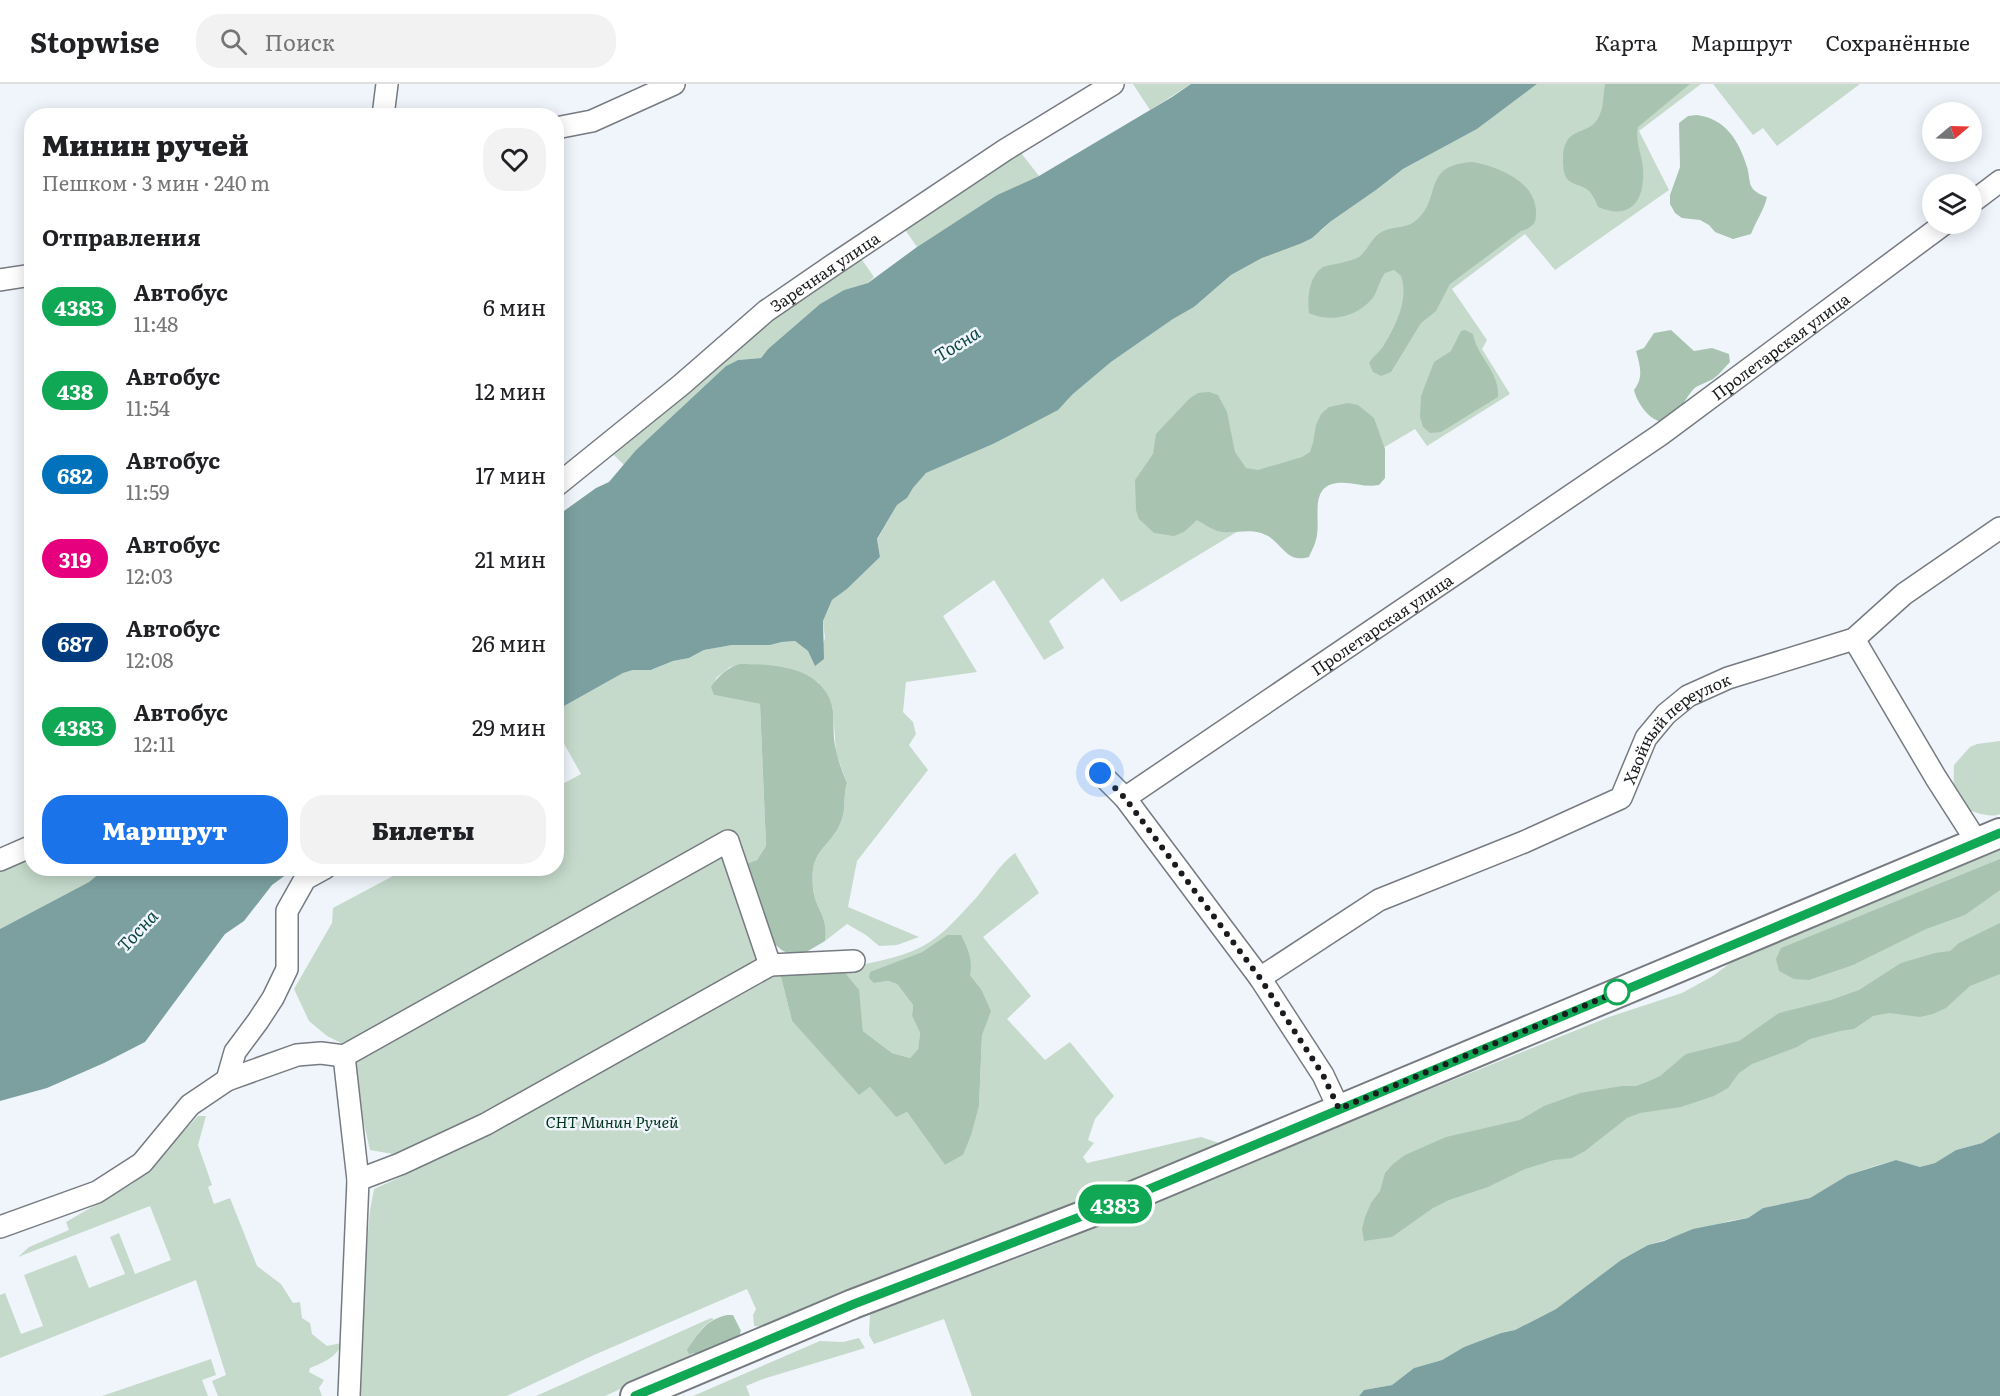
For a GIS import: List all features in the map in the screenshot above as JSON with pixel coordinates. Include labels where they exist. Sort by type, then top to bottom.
[{"type":"main road","points":[[635,1396],[768,1339],[1116,1203],[1988,838]]},
{"type":"street","points":[[384,108],[387,84]]},
{"type":"street","points":[[564,126],[592,121],[674,84]]},
{"type":"street","name":"Заречная улица","points":[[564,480],[681,385],[766,311],[832,264],[1005,150],[1113,84]]},
{"type":"street","points":[[1982,195],[2000,181]]},
{"type":"street","name":"Пролетарская улица","points":[[1125,798],[1660,435],[1931,234]]},
{"type":"street","points":[[0,280],[24,276]]},
{"type":"street","name":"Хвойный переулок","points":[[1260,978],[1379,900],[1524,842],[1621,798],[1646,738],[1666,714],[1688,696],[1728,678],[1854,639],[1904,594],[2000,528]]},
{"type":"street","points":[[1854,639],[1936,778],[1988,838]]},
{"type":"street","points":[[1100,773],[1125,798],[1260,978],[1323,1075],[1339,1109]]},
{"type":"street","points":[[0,1227],[97,1192],[142,1163],[190,1106],[227,1080],[297,1055],[321,1053],[344,1056],[728,841],[770,965]]},
{"type":"street","points":[[0,860],[24,850]]},
{"type":"street","points":[[227,1080],[235,1052],[258,1022],[287,969],[287,911],[305,879],[310,876]]},
{"type":"street","points":[[358,1180],[400,1164],[486,1124],[770,965],[854,961]]},
{"type":"street","points":[[344,1056],[358,1180],[349,1396]]},
{"type":"green space","points":[[1133,84],[1191,84],[1150,110]]},
{"type":"green space","name":"СНТ Минин Ручей","points":[[1537,84],[1701,84],[1639,131],[1669,190],[1555,270],[1525,234],[1452,289],[1487,340],[1482,349],[1510,394],[1427,446],[1415,429],[1378,451],[1350,441],[1245,527],[1121,602],[1103,578],[1049,621],[1064,648],[1044,660],[994,580],[943,616],[977,672],[906,682],[903,712],[913,722],[916,734],[909,745],[928,770],[857,861],[848,907],[919,937],[897,945],[879,946],[847,924],[825,941],[825,925],[814,896],[814,864],[842,819],[847,783],[836,753],[833,710],[824,689],[818,682],[787,668],[749,664],[730,667],[716,678],[714,695],[760,704],[766,846],[757,860],[747,864],[792,1021],[860,1094],[870,1087],[896,1116],[907,1112],[945,1165],[963,1155],[979,1106],[984,1027],[981,989],[970,975],[947,935],[922,952],[870,973],[874,983],[888,981],[897,984],[913,1005],[912,1016],[920,1033],[918,1049],[910,1058],[892,1053],[863,1031],[861,1013],[842,969],[902,955],[929,942],[957,918],[1015,853],[1039,893],[983,937],[1031,996],[1007,1019],[1045,1060],[1070,1042],[1114,1096],[1095,1119],[1088,1140],[1094,1143],[1083,1157],[1087,1163],[1201,1137],[1219,1143],[934,1266],[775,1327],[754,1326],[753,1315],[756,1309],[747,1289],[594,1355],[507,1396],[360,1396],[357,1353],[370,1210],[374,1189],[405,1175],[410,1165],[405,1156],[370,1150],[348,1055],[341,1043],[327,1036],[309,1021],[294,989],[332,923],[333,908],[393,876],[564,876],[564,783],[581,774],[564,744],[564,706],[623,673],[633,670],[652,670],[673,661],[689,658],[704,650],[732,645],[770,645],[795,641],[808,651],[815,665],[825,638],[823,621],[832,600],[847,589],[880,557],[877,540],[897,505],[907,498],[926,473],[993,444],[1066,402],[1111,362],[1194,307],[1231,275],[1322,230],[1403,169],[1477,129]]},
{"type":"green space","points":[[1713,84],[1860,84],[1777,146],[1763,128],[1753,135]]},
{"type":"green space","points":[[1018,149],[1039,176],[997,195],[917,247],[901,224]]},
{"type":"green space","points":[[858,254],[874,277],[868,283],[844,290],[820,304],[768,349],[761,358],[738,360],[726,366],[636,450],[624,465],[611,452],[725,354]]},
{"type":"green space","points":[[2000,741],[2000,814],[1990,816],[1971,811],[1964,807],[1956,797],[1954,765],[1970,747]]},
{"type":"green space","points":[[2000,850],[2000,1132],[1982,1143],[1956,1150],[1935,1163],[1920,1167],[1896,1160],[1878,1165],[1848,1175],[1810,1198],[1763,1208],[1748,1218],[1729,1221],[1648,1245],[1621,1260],[1556,1309],[1515,1330],[1464,1347],[1442,1360],[1414,1368],[1392,1385],[1364,1390],[1359,1396],[972,1396],[944,1319],[874,1344],[869,1335],[870,1314],[1055,1244],[1178,1191],[1609,1017],[1682,993],[1713,976],[1742,954]]},
{"type":"green space","points":[[24,857],[24,876],[97,876],[0,929],[0,869]]},
{"type":"green space","points":[[198,1116],[206,1116],[198,1145],[212,1185],[208,1187],[214,1204],[230,1198],[257,1266],[281,1284],[293,1303],[300,1302],[302,1318],[310,1323],[312,1334],[327,1346],[341,1343],[346,1327],[345,1336],[336,1354],[310,1368],[309,1372],[324,1380],[319,1388],[322,1396],[218,1396],[212,1381],[226,1375],[196,1280],[0,1358],[0,1295],[5,1293],[21,1334],[43,1326],[24,1275],[76,1255],[89,1288],[125,1274],[110,1237],[119,1233],[135,1274],[171,1260],[150,1206],[18,1257],[29,1247],[69,1230],[66,1222],[132,1184]]},
{"type":"green space","points":[[711,1318],[714,1319],[701,1330],[693,1343],[689,1353],[694,1355],[605,1396],[536,1396]]},
{"type":"green space","points":[[859,1338],[865,1348],[746,1386],[750,1396],[693,1396],[820,1341],[843,1342]]},
{"type":"green space","points":[[211,1359],[216,1375],[202,1380],[208,1396],[102,1396]]},
{"type":"shaded area","points":[[1605,84],[1690,84],[1638,127],[1637,138],[1643,169],[1641,190],[1634,205],[1619,211],[1609,211],[1598,207],[1589,191],[1568,180],[1563,168],[1567,141],[1571,136],[1592,125],[1599,116]]},
{"type":"shaded area","points":[[1697,115],[1716,121],[1730,133],[1744,157],[1751,186],[1756,192],[1767,197],[1751,234],[1733,239],[1715,232],[1700,220],[1682,218],[1675,213],[1670,204],[1670,195],[1680,167],[1679,123],[1688,116]]},
{"type":"shaded area","points":[[1473,162],[1505,172],[1524,185],[1535,203],[1534,224],[1521,231],[1450,284],[1436,311],[1421,323],[1391,372],[1381,376],[1373,372],[1369,363],[1383,347],[1400,312],[1403,294],[1401,276],[1394,270],[1385,273],[1374,296],[1366,305],[1351,314],[1334,318],[1309,313],[1308,301],[1312,282],[1323,267],[1359,257],[1380,233],[1414,222],[1423,213],[1434,185],[1445,170]]},
{"type":"shaded area","points":[[1465,330],[1473,334],[1496,380],[1498,397],[1441,432],[1430,433],[1423,427],[1420,417],[1421,396],[1434,362],[1451,351],[1461,331]]},
{"type":"shaded area","points":[[1671,330],[1694,351],[1712,348],[1729,354],[1730,362],[1713,379],[1692,390],[1674,418],[1661,422],[1643,409],[1636,396],[1634,390],[1639,381],[1640,371],[1636,351],[1644,348],[1654,333]]},
{"type":"shaded area","points":[[1209,392],[1218,395],[1227,412],[1235,452],[1246,468],[1258,470],[1302,457],[1310,452],[1316,425],[1321,414],[1329,407],[1348,403],[1358,405],[1374,418],[1385,449],[1385,478],[1379,485],[1337,483],[1323,490],[1318,503],[1316,538],[1309,557],[1294,557],[1261,533],[1219,531],[1197,520],[1184,532],[1174,536],[1154,533],[1139,519],[1136,510],[1135,480],[1153,454],[1156,434],[1190,398],[1198,393]]},
{"type":"shaded area","points":[[740,664],[783,667],[810,677],[821,685],[833,711],[835,745],[847,783],[844,810],[837,829],[814,864],[814,896],[825,925],[825,941],[803,954],[793,955],[783,951],[772,942],[746,864],[757,860],[766,846],[760,704],[714,695],[711,687],[724,672]]},
{"type":"shaded area","points":[[2000,859],[2000,890],[1965,915],[1926,929],[1853,965],[1809,980],[1794,979],[1779,971],[1776,959],[1781,948]]},
{"type":"shaded area","points":[[2000,923],[2000,974],[1970,986],[1946,1008],[1920,1017],[1889,1013],[1873,1016],[1854,1029],[1810,1039],[1797,1047],[1752,1064],[1739,1073],[1728,1088],[1714,1096],[1681,1107],[1640,1113],[1627,1118],[1585,1151],[1572,1158],[1554,1160],[1525,1169],[1488,1187],[1433,1208],[1392,1237],[1364,1241],[1362,1229],[1365,1217],[1380,1191],[1385,1173],[1405,1155],[1446,1137],[1520,1120],[1544,1106],[1580,1093],[1636,1086],[1647,1082],[1660,1076],[1686,1054],[1739,1041],[1779,1013],[1831,1000],[1859,990],[1901,963],[1950,951],[1959,943]]},
{"type":"shaded area","points":[[947,935],[961,935],[969,954],[970,975],[981,989],[991,1011],[982,1035],[979,1106],[971,1135],[963,1155],[945,1165],[907,1112],[896,1117],[870,1087],[859,1095],[792,1021],[780,973],[842,969],[859,990],[863,1031],[892,1053],[910,1058],[918,1049],[920,1033],[912,1016],[913,1005],[897,984],[888,981],[874,983],[869,978],[870,972],[922,952]]},
{"type":"shaded area","points":[[733,1315],[741,1331],[739,1336],[700,1353],[689,1354],[687,1350],[703,1328],[713,1320]]},
{"type":"water","name":"Тосна","points":[[1191,84],[1537,84],[1477,129],[1403,169],[1330,222],[1312,238],[1262,258],[1231,275],[1194,307],[1111,362],[1058,410],[993,444],[926,473],[907,498],[897,505],[877,539],[880,557],[847,589],[832,600],[823,621],[824,659],[815,666],[808,651],[795,641],[770,645],[732,645],[704,650],[689,658],[673,661],[651,670],[633,670],[623,673],[564,706],[564,511],[596,488],[609,482],[636,450],[726,366],[738,360],[761,358],[768,349],[820,304],[844,290],[868,283],[917,247],[997,195],[1039,176]]},
{"type":"water","name":"Тосна","points":[[96,876],[284,876],[272,885],[244,921],[225,934],[145,1042],[47,1088],[0,1101],[0,929]]},
{"type":"water","points":[[2000,1132],[2000,1396],[1359,1396],[1364,1390],[1392,1385],[1414,1368],[1442,1360],[1464,1347],[1515,1330],[1556,1309],[1621,1260],[1648,1245],[1693,1229],[1748,1218],[1763,1208],[1810,1198],[1848,1175],[1896,1160],[1920,1167],[1935,1163],[1956,1150],[1982,1143]]},
{"type":"bus line","name":"438З","points":[[635,1396],[854,1304],[1116,1203],[2000,833]]},
{"type":"route","points":[[1100,773],[1125,798],[1260,978],[1323,1075],[1339,1109],[1617,992]]}]
